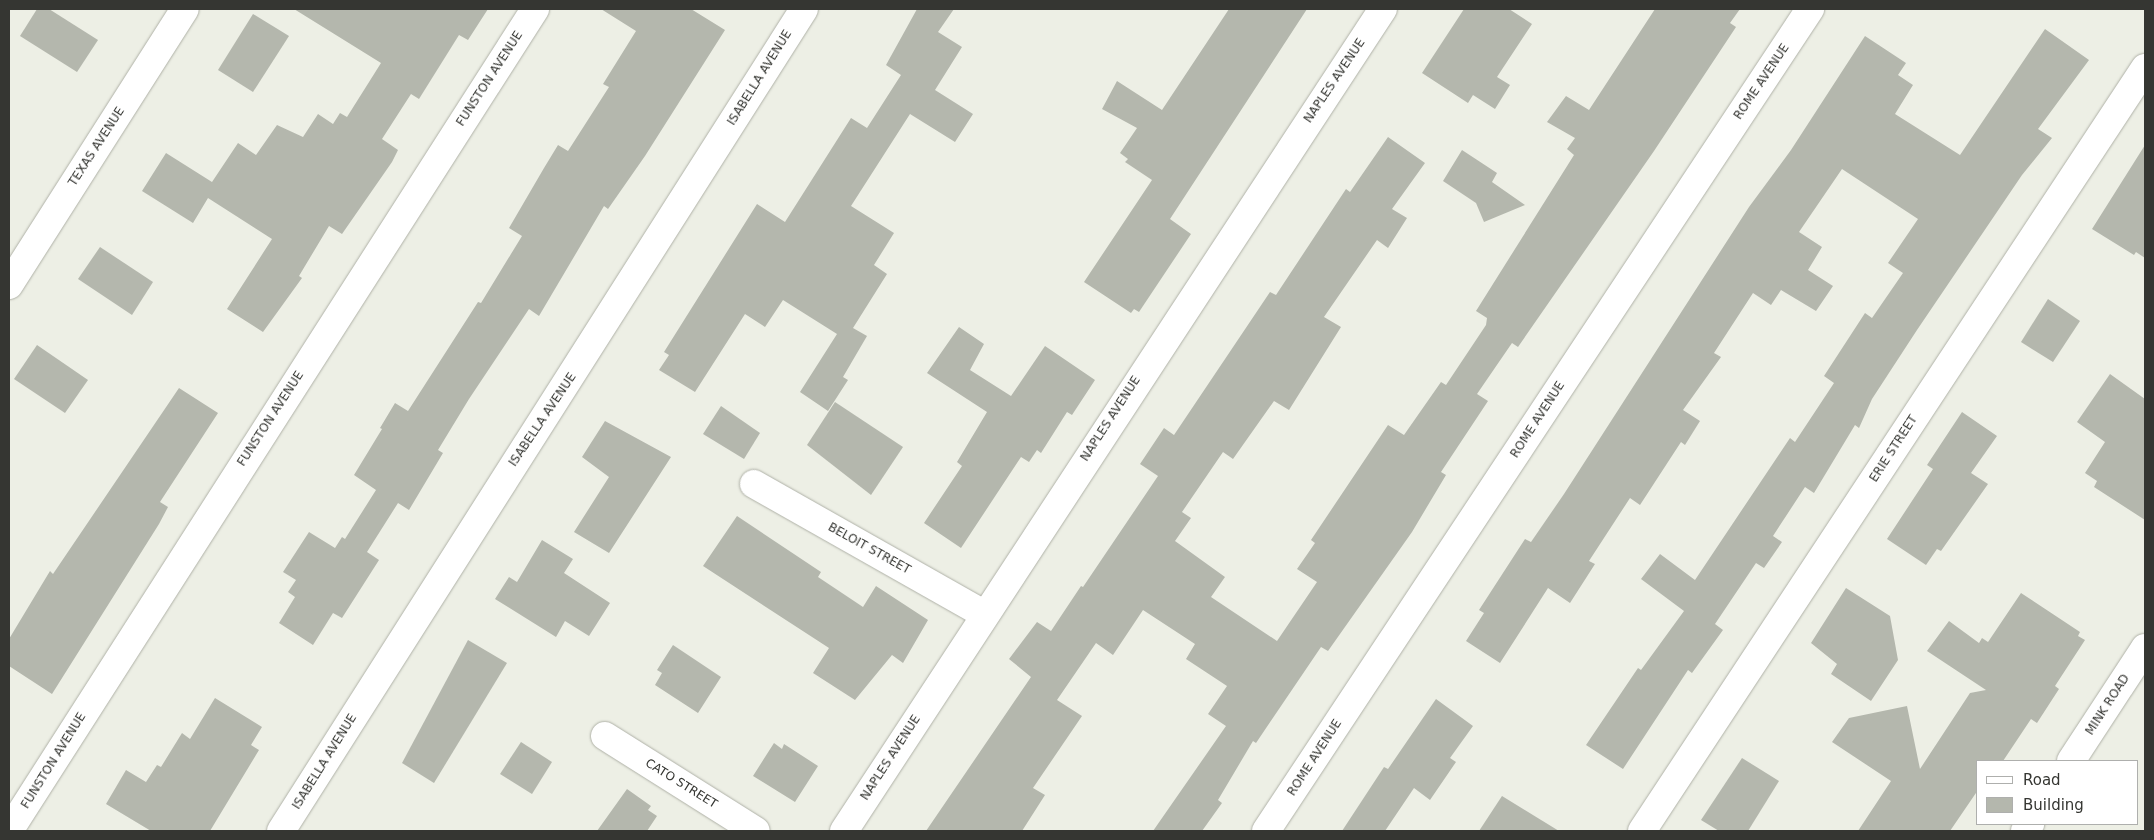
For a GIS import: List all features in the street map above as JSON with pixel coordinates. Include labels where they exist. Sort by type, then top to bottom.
[{"type":"street","name":"TEXAS AVENUE","points":[[9,285],[185,9]]},
{"type":"street","name":"FUNSTON AVENUE","points":[[9,831],[535,9]]},
{"type":"street","name":"ISABELLA AVENUE","points":[[281,831],[804,9]]},
{"type":"street","name":"NAPLES AVENUE","points":[[844,831],[984,614],[1383,9]]},
{"type":"street","name":"ROME AVENUE","points":[[1266,831],[1810,9]]},
{"type":"street","name":"ERIE STREET","points":[[1642,831],[2145,68]]},
{"type":"street","name":"BELOIT STREET","points":[[754,484],[984,614]]},
{"type":"street","name":"MINK ROAD","points":[[2072,760],[2145,648]]},
{"type":"street","name":"CATO STREET","points":[[605,736],[756,831]]},
{"type":"building","points":[[37,9],[49,9],[98,40],[77,72],[20,36]]},
{"type":"building","points":[[294,9],[488,9],[468,40],[459,35],[419,99],[411,94],[382,139],[398,150],[392,162],[342,234],[329,226],[299,276],[302,278],[263,332],[227,309],[272,239],[208,198],[193,223],[142,191],[166,153],[212,182],[238,143],[256,155],[277,125],[303,137],[318,114],[333,124],[340,113],[347,117],[381,63]]},
{"type":"building","points":[[601,9],[691,9],[725,30],[645,156],[608,209],[604,206],[539,316],[529,309],[469,399],[438,450],[443,453],[409,510],[398,503],[367,552],[379,560],[342,618],[333,613],[313,645],[279,623],[295,597],[288,592],[296,580],[283,572],[309,532],[335,548],[342,537],[345,539],[376,490],[354,475],[382,429],[380,428],[395,403],[408,411],[478,302],[481,303],[522,236],[509,228],[544,168],[558,145],[568,151],[609,87],[603,84],[636,31]]},
{"type":"building","points":[[917,9],[954,9],[938,32],[962,47],[935,90],[973,114],[955,142],[910,114],[851,206],[894,233],[874,265],[887,274],[853,328],[867,336],[843,377],[848,380],[828,411],[800,392],[837,334],[783,300],[765,327],[745,314],[695,392],[659,370],[669,355],[664,352],[757,204],[785,222],[851,118],[867,128],[901,75],[886,65]]},
{"type":"building","points":[[1229,9],[1307,9],[1170,219],[1191,234],[1139,312],[1134,309],[1131,313],[1084,282],[1152,180],[1125,162],[1128,159],[1120,153],[1137,128],[1102,109],[1117,81],[1162,110]]},
{"type":"building","points":[[1464,9],[1509,9],[1532,24],[1497,77],[1510,85],[1495,109],[1473,95],[1468,103],[1422,73]]},
{"type":"building","points":[[1655,9],[1740,9],[1730,23],[1736,27],[1654,151],[1518,347],[1512,343],[1477,394],[1488,401],[1441,472],[1446,475],[1412,532],[1328,651],[1321,647],[1256,743],[1253,741],[1218,800],[1222,803],[1202,831],[1153,831],[1226,726],[1208,714],[1227,686],[1186,659],[1195,644],[1143,610],[1113,655],[1096,643],[1057,700],[1082,716],[1033,788],[1045,795],[1022,831],[926,831],[1031,677],[1009,659],[1037,622],[1051,631],[1081,586],[1083,587],[1158,476],[1140,464],[1164,428],[1174,435],[1270,292],[1276,295],[1346,189],[1350,192],[1388,137],[1425,163],[1392,209],[1407,218],[1388,248],[1377,240],[1324,317],[1341,327],[1289,410],[1274,401],[1233,459],[1223,452],[1182,512],[1191,518],[1175,541],[1225,577],[1211,597],[1277,641],[1317,582],[1297,569],[1315,543],[1311,540],[1388,425],[1404,435],[1441,382],[1446,385],[1486,325],[1487,318],[1476,311],[1574,155],[1567,149],[1575,138],[1547,122],[1566,96],[1589,110]]},
{"type":"building","points":[[253,14],[289,36],[253,92],[218,70]]},
{"type":"building","points":[[2045,29],[2089,60],[2038,129],[2052,138],[2022,175],[1917,330],[1872,399],[1859,428],[1855,425],[1814,493],[1805,487],[1773,536],[1782,542],[1764,568],[1756,563],[1715,624],[1723,630],[1692,673],[1688,670],[1623,769],[1586,745],[1638,668],[1641,670],[1684,611],[1641,579],[1660,554],[1695,580],[1790,438],[1795,442],[1834,383],[1824,376],[1865,313],[1872,318],[1903,273],[1888,263],[1918,219],[1842,169],[1799,232],[1822,247],[1808,270],[1833,286],[1816,311],[1781,290],[1771,305],[1753,293],[1714,353],[1721,357],[1683,410],[1700,421],[1685,445],[1681,442],[1640,505],[1630,498],[1589,561],[1595,564],[1570,603],[1548,588],[1500,663],[1466,641],[1484,613],[1479,610],[1525,539],[1531,542],[1564,494],[1749,207],[1791,150],[1865,36],[1906,63],[1898,75],[1913,85],[1895,114],[1960,155]]},
{"type":"building","points":[[2145,145],[2145,258],[2136,252],[2134,255],[2092,229]]},
{"type":"building","points":[[1462,150],[1497,173],[1492,182],[1525,205],[1484,222],[1476,203],[1443,181]]},
{"type":"building","points":[[100,247],[153,282],[132,315],[78,279]]},
{"type":"building","points":[[2048,299],[2080,321],[2053,362],[2021,342]]},
{"type":"building","points":[[959,327],[984,344],[970,370],[1011,396],[1045,346],[1095,380],[1072,415],[1067,412],[1041,453],[1037,450],[1029,462],[1021,457],[961,548],[924,523],[962,466],[957,462],[987,412],[927,373]]},
{"type":"building","points":[[37,345],[88,380],[65,413],[14,379]]},
{"type":"building","points":[[2110,374],[2145,399],[2145,520],[2094,487],[2097,481],[2085,473],[2105,442],[2077,422]]},
{"type":"building","points":[[179,388],[218,413],[160,502],[168,507],[159,524],[52,694],[9,666],[9,639],[50,571],[53,574]]},
{"type":"building","points":[[835,402],[903,447],[871,495],[807,445]]},
{"type":"building","points":[[721,406],[760,433],[744,459],[703,434]]},
{"type":"building","points":[[1962,412],[1997,436],[1971,473],[1988,484],[1941,551],[1937,549],[1926,565],[1887,539],[1933,469],[1927,465]]},
{"type":"building","points":[[605,421],[671,457],[609,553],[574,532],[609,477],[582,457]]},
{"type":"building","points":[[737,516],[821,572],[818,577],[863,607],[876,586],[928,620],[903,663],[892,655],[855,700],[813,673],[829,648],[703,566]]},
{"type":"building","points":[[542,540],[573,559],[564,573],[610,603],[589,636],[565,621],[556,637],[495,599],[509,577],[517,582]]},
{"type":"building","points":[[1846,588],[1890,616],[1898,660],[1871,701],[1831,674],[1837,664],[1811,643]]},
{"type":"building","points":[[2021,593],[2080,632],[2078,636],[2085,640],[2055,686],[2059,689],[2037,723],[2031,719],[2004,760],[1976,760],[1976,793],[1950,831],[1858,831],[1891,781],[1832,742],[1849,718],[1907,706],[1920,769],[1970,693],[1986,690],[1927,651],[1949,621],[1979,643],[1982,638],[1988,642]]},
{"type":"building","points":[[468,640],[507,663],[434,783],[402,763]]},
{"type":"building","points":[[673,645],[721,677],[698,713],[655,685],[662,673],[657,670]]},
{"type":"building","points":[[215,698],[262,727],[251,745],[259,750],[210,831],[151,831],[106,804],[126,770],[146,782],[157,765],[161,767],[182,733],[190,739]]},
{"type":"building","points":[[1436,699],[1473,726],[1450,758],[1456,762],[1430,800],[1414,788],[1385,831],[1342,831],[1384,767],[1388,769]]},
{"type":"building","points":[[521,742],[552,762],[532,794],[500,774]]},
{"type":"building","points":[[774,743],[782,749],[784,744],[818,766],[795,802],[753,776]]},
{"type":"building","points":[[1742,758],[1779,781],[1748,831],[1719,831],[1701,820]]},
{"type":"building","points":[[627,789],[651,806],[648,810],[657,816],[647,831],[597,831]]},
{"type":"building","points":[[1502,796],[1559,831],[1479,831]]}]
